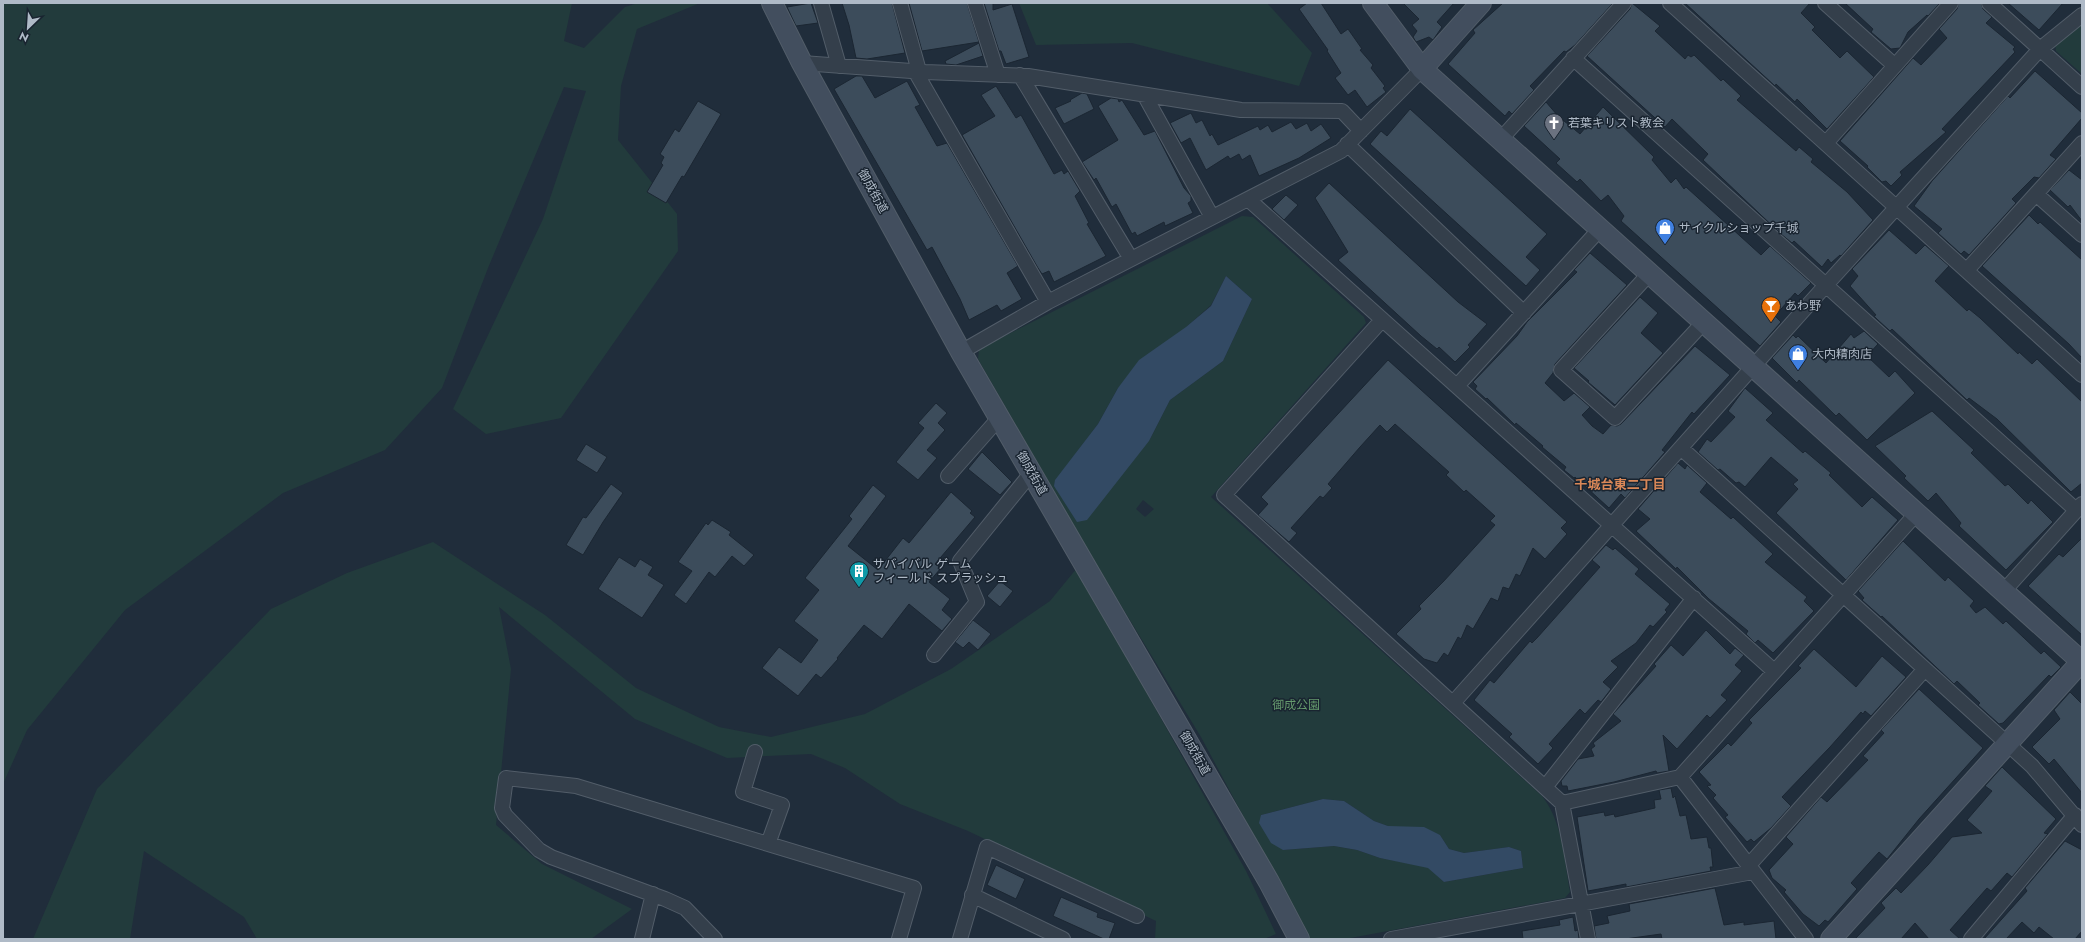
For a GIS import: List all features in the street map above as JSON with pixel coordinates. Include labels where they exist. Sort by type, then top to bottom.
[{"type":"street","name":"御成街道","points":[[772,3],[802,63],[962,352],[1269,882],[1299,939]]},
{"type":"street","points":[[821,3],[839,66]]},
{"type":"street","points":[[900,3],[917,71],[1048,302]]},
{"type":"street","points":[[975,3],[998,75]]},
{"type":"street","points":[[1373,3],[1422,69],[1599,230],[2082,662],[1831,939]]},
{"type":"street","points":[[962,352],[1048,302],[1341,151],[1422,69],[1481,3]]},
{"type":"street","points":[[1500,140],[1624,3]]},
{"type":"street","points":[[1670,3],[2082,375]]},
{"type":"street","points":[[1825,3],[1894,65]]},
{"type":"street","points":[[1826,143],[1894,65],[1951,3]]},
{"type":"street","points":[[1989,3],[2082,87]]},
{"type":"street","points":[[1454,703],[1611,525],[2040,48],[2082,15]]},
{"type":"street","points":[[1573,58],[1826,285],[2079,507],[2003,592]]},
{"type":"street","points":[[802,63],[917,71],[1020,75],[1241,110],[1342,111],[1361,131]]},
{"type":"street","points":[[1020,75],[1131,259]]},
{"type":"street","points":[[1145,96],[1212,217]]},
{"type":"street","points":[[1967,270],[2082,143]]},
{"type":"street","points":[[1348,144],[1524,313]]},
{"type":"street","points":[[2036,194],[2082,235]]},
{"type":"street","points":[[1248,199],[1774,671]]},
{"type":"street","points":[[1457,386],[1599,230]]},
{"type":"street","points":[[1649,274],[1561,370],[1615,418],[1703,323]]},
{"type":"street","points":[[1382,320],[1224,496],[1546,786],[1562,803],[1588,939]]},
{"type":"street","points":[[948,476],[1000,417]]},
{"type":"street","points":[[1681,448],[2032,766],[2079,820],[1971,939]]},
{"type":"street","points":[[934,655],[977,602],[960,561],[1032,472]]},
{"type":"street","points":[[1562,803],[1680,778],[1774,671],[1844,596],[1916,514]]},
{"type":"street","points":[[1546,786],[1694,598]]},
{"type":"street","points":[[1391,939],[1581,905],[1751,868],[1925,669]]},
{"type":"street","points":[[755,752],[743,792],[782,805],[768,844]]},
{"type":"street","points":[[715,939],[685,908],[652,894],[551,857],[539,850],[505,815],[502,808],[506,778],[576,786],[914,888],[899,939]]},
{"type":"street","points":[[1680,778],[1806,939]]},
{"type":"street","points":[[960,939],[987,847],[1137,916]]},
{"type":"street","points":[[642,939],[652,894]]},
{"type":"street","points":[[972,895],[1057,938]]},
{"type":"green space","points":[[3,3],[572,3],[564,41],[584,48],[625,7],[638,3],[700,3],[637,29],[621,86],[618,140],[677,214],[678,251],[561,418],[486,434],[453,409],[543,219],[586,91],[564,87],[488,268],[442,388],[385,450],[283,493],[125,610],[27,730],[3,784]]},
{"type":"green space","points":[[1019,3],[1267,3],[1312,53],[1299,86],[1132,43],[1036,45]]},
{"type":"green space","points":[[2082,21],[2082,74],[2056,51],[2055,43]]},
{"type":"green space","name":"御成公園","points":[[1242,216],[1253,217],[1364,317],[1366,323],[1211,497],[1542,796],[1554,818],[1562,842],[1570,892],[1565,898],[1345,939],[1309,939],[1201,737],[1094,561],[978,359],[979,349]],"holes":[[[1226,276],[1252,299],[1223,361],[1170,400],[1149,441],[1056,480],[1098,424],[1118,388],[1211,305]],[[1143,500],[1154,509],[1145,517],[1136,509]],[[1323,799],[1344,801],[1374,821],[1388,826],[1440,835],[1449,849],[1464,853],[1509,847],[1521,851],[1523,868],[1444,882],[1428,867],[1380,858],[1357,850],[1334,846],[1283,850],[1261,815]]]},
{"type":"green space","points":[[433,542],[545,615],[636,688],[719,727],[771,737],[865,714],[951,669],[1050,601],[1077,568],[1246,871],[1276,934],[1264,939],[1155,939],[1156,921],[968,831],[900,804],[845,768],[811,754],[727,758],[635,719],[499,607],[511,669],[496,825],[542,864],[632,909],[591,939],[257,939],[244,917],[144,851],[130,939],[33,939],[97,789],[271,609],[347,573]]},
{"type":"water","points":[[1226,276],[1252,299],[1223,361],[1170,400],[1149,441],[1087,520],[1077,522],[1054,486],[1055,480],[1098,424],[1118,388],[1139,360],[1186,327],[1211,306]]},
{"type":"water","points":[[1323,799],[1344,801],[1374,821],[1388,826],[1424,827],[1440,835],[1449,849],[1464,853],[1509,847],[1521,851],[1523,868],[1444,882],[1428,868],[1380,858],[1357,850],[1334,846],[1283,850],[1271,843],[1259,823],[1261,815]]},
{"type":"building","points":[[811,3],[818,23],[796,26],[787,7]]},
{"type":"building","points":[[842,3],[892,3],[905,53],[867,59],[856,58],[849,25]]},
{"type":"building","points":[[909,3],[967,3],[979,42],[922,51]]},
{"type":"building","points":[[984,3],[993,3],[993,10],[1012,4],[1029,57],[1006,64],[1001,51],[999,51]]},
{"type":"building","points":[[1307,3],[1321,3],[1341,34],[1348,29],[1362,49],[1360,50],[1373,65],[1371,68],[1385,86],[1383,88],[1386,92],[1367,107],[1355,90],[1348,95],[1335,78],[1341,73],[1327,51],[1328,50],[1299,9]]},
{"type":"building","points":[[1403,3],[1454,3],[1437,22],[1442,27],[1433,40],[1429,37],[1416,42],[1413,37],[1417,31],[1412,25],[1419,19]]},
{"type":"building","points":[[1503,3],[1613,3],[1575,45],[1566,52],[1564,51],[1530,86],[1534,90],[1512,114],[1509,111],[1505,116],[1448,64],[1475,33],[1473,30]]},
{"type":"building","points":[[1632,3],[1660,26],[1655,31],[1685,59],[1688,55],[1691,57],[1694,55],[1721,81],[1723,79],[1741,96],[1737,100],[1796,151],[1799,147],[1813,159],[1811,162],[1847,192],[1873,220],[1841,256],[1840,255],[1831,263],[1828,259],[1822,267],[1794,241],[1792,243],[1781,234],[1703,160],[1708,154],[1672,119],[1665,127],[1587,56],[1630,9]]},
{"type":"building","points":[[1685,3],[1810,3],[1801,13],[1815,27],[1812,30],[1840,58],[1847,51],[1874,77],[1827,129],[1797,99],[1795,102],[1776,84],[1775,86]]},
{"type":"building","points":[[1845,3],[1940,3],[1928,16],[1927,15],[1908,32],[1900,48],[1891,49],[1871,32],[1873,29]]},
{"type":"building","points":[[1959,3],[1981,3],[1983,9],[1992,17],[1986,23],[2015,47],[2013,49],[2015,52],[1942,129],[1946,132],[1900,172],[1902,175],[1891,186],[1886,181],[1882,182],[1867,167],[1868,166],[1840,141],[1913,58],[1921,65],[1947,38],[1939,29],[1957,9]]},
{"type":"building","points":[[2008,3],[2063,3],[2039,30]]},
{"type":"building","points":[[979,43],[983,56],[956,65],[946,64],[945,61]]},
{"type":"building","points":[[2035,71],[2082,113],[2082,118],[2050,155],[2056,159],[2039,178],[2034,177],[2012,199],[2016,203],[1969,255],[1964,251],[1961,254],[1938,233],[1942,229],[1914,206],[1932,181],[2008,96],[2010,98]]},
{"type":"building","points":[[856,76],[862,76],[875,98],[907,81],[920,105],[915,107],[937,146],[947,143],[1018,266],[1007,273],[1022,299],[1001,311],[997,305],[969,320],[960,299],[932,247],[927,250],[834,89]]},
{"type":"building","points":[[996,86],[1016,118],[1021,115],[1054,174],[1062,170],[1064,174],[1068,171],[1080,191],[1075,196],[1089,223],[1087,224],[1106,256],[1054,282],[1049,271],[1042,274],[1038,268],[962,135],[995,116],[981,95]]},
{"type":"building","points":[[1082,93],[1087,94],[1094,109],[1064,124],[1055,108],[1071,101],[1070,100]]},
{"type":"building","points":[[1111,98],[1118,99],[1119,102],[1122,100],[1144,135],[1155,131],[1184,188],[1191,196],[1191,201],[1188,203],[1193,213],[1165,226],[1164,222],[1137,236],[1135,232],[1132,234],[1116,204],[1112,207],[1096,178],[1094,180],[1082,162],[1118,140],[1098,106]]},
{"type":"building","points":[[698,101],[721,114],[684,177],[682,176],[666,203],[647,192],[663,165],[661,163],[664,157],[660,154],[675,129],[679,132]]},
{"type":"building","points":[[1546,102],[1558,116],[1580,134],[1603,107],[1654,157],[1652,160],[1671,183],[1676,178],[1684,189],[1686,187],[1761,255],[1770,246],[1811,283],[1798,296],[1795,293],[1775,316],[1781,322],[1760,346],[1621,221],[1624,216],[1608,195],[1601,201],[1580,179],[1577,182],[1556,163],[1560,159],[1524,126]]},
{"type":"building","points":[[1410,109],[1547,234],[1526,257],[1540,270],[1526,286],[1370,144],[1381,131],[1387,136]]},
{"type":"building","points":[[1191,113],[1196,123],[1202,120],[1210,136],[1212,134],[1218,145],[1258,126],[1260,130],[1268,125],[1272,132],[1291,122],[1296,129],[1307,123],[1311,131],[1321,124],[1331,138],[1299,158],[1259,176],[1250,155],[1242,160],[1239,154],[1230,159],[1228,156],[1206,170],[1190,138],[1181,143],[1170,123]]},
{"type":"building","points":[[2069,170],[2082,180],[2082,221],[2070,205],[2068,207],[2050,190]]},
{"type":"building","points":[[1329,183],[1458,302],[1487,324],[1468,345],[1470,347],[1455,362],[1439,347],[1437,349],[1421,336],[1338,260],[1348,252],[1315,198]]},
{"type":"building","points":[[1286,195],[1298,205],[1284,220],[1272,209]]},
{"type":"building","points":[[2029,215],[2038,224],[2040,222],[2082,260],[2082,358],[2069,344],[1982,266]]},
{"type":"building","points":[[1889,230],[1916,254],[1925,245],[1949,266],[1935,281],[1967,311],[1969,309],[1980,318],[2018,354],[2019,352],[2032,364],[2037,359],[2082,402],[2082,483],[2071,492],[1997,419],[1969,398],[1967,400],[1892,329],[1890,331],[1878,320],[1874,316],[1876,315],[1850,286],[1858,276],[1852,269]]},
{"type":"building","points":[[1590,253],[1627,285],[1555,364],[1553,373],[1545,383],[1564,401],[1574,393],[1590,407],[1582,415],[1592,426],[1603,434],[1611,425],[1617,426],[1621,424],[1695,346],[1730,375],[1694,414],[1692,412],[1662,450],[1665,452],[1625,498],[1621,494],[1609,508],[1575,477],[1574,478],[1564,470],[1566,467],[1542,447],[1543,446],[1516,423],[1515,425],[1487,398],[1486,399],[1475,389],[1477,386],[1473,382],[1517,336],[1527,322],[1577,272],[1574,270]]},
{"type":"building","points":[[1640,297],[1658,313],[1641,333],[1663,353],[1615,405],[1574,368]]},
{"type":"building","points":[[1864,331],[1878,344],[1867,356],[1889,377],[1895,371],[1915,393],[1867,440],[1839,413],[1836,416],[1799,380],[1797,383],[1772,358],[1793,335],[1796,338],[1798,336],[1826,363],[1851,334],[1854,338]]},
{"type":"building","points":[[1388,360],[1567,522],[1561,528],[1567,534],[1545,559],[1533,548],[1520,576],[1516,574],[1509,589],[1503,587],[1498,601],[1491,598],[1473,629],[1467,625],[1461,639],[1458,637],[1448,656],[1444,653],[1437,663],[1424,659],[1396,634],[1421,609],[1419,606],[1495,525],[1490,521],[1495,516],[1466,490],[1464,492],[1446,475],[1449,472],[1395,424],[1387,432],[1380,425],[1360,447],[1328,484],[1332,488],[1323,498],[1320,496],[1291,528],[1297,533],[1289,542],[1258,515],[1268,504],[1261,497]]},
{"type":"building","points":[[1745,388],[1773,413],[1766,420],[1803,453],[1805,451],[1831,473],[1829,475],[1862,507],[1872,497],[1898,520],[1846,580],[1776,513],[1798,489],[1793,484],[1798,480],[1771,457],[1745,487],[1739,482],[1736,483],[1720,469],[1718,470],[1698,452],[1707,439],[1711,442],[1735,417],[1728,411]]},
{"type":"building","points":[[936,403],[947,413],[938,423],[945,430],[927,450],[937,458],[918,480],[896,462],[924,428],[918,423]]},
{"type":"building","points":[[1932,411],[1974,450],[1971,453],[2005,486],[2008,484],[2028,504],[2031,500],[2053,522],[2006,570],[1959,526],[1961,523],[1936,493],[1928,501],[1904,478],[1906,476],[1875,446]]},
{"type":"building","points":[[586,444],[607,457],[597,473],[576,460]]},
{"type":"building","points":[[982,452],[1012,482],[1000,495],[968,469]]},
{"type":"building","points":[[1678,463],[1685,469],[1687,465],[1707,483],[1700,492],[1731,519],[1733,517],[1773,554],[1765,562],[1807,597],[1804,601],[1814,611],[1773,653],[1758,640],[1755,643],[1746,634],[1748,631],[1709,599],[1677,567],[1676,569],[1636,531],[1650,519],[1638,509]]},
{"type":"building","points":[[611,484],[623,493],[583,555],[566,545],[583,517],[586,518]]},
{"type":"building","points":[[873,485],[886,496],[848,546],[878,570],[903,538],[909,543],[951,492],[972,511],[970,513],[975,517],[935,564],[941,568],[929,582],[950,599],[942,610],[952,619],[942,631],[909,604],[882,639],[864,625],[837,658],[838,659],[821,678],[816,674],[798,696],[762,668],[779,647],[801,663],[818,640],[794,621],[819,590],[805,578],[852,519],[849,516]]},
{"type":"building","points":[[712,520],[731,532],[729,535],[754,555],[744,566],[732,556],[715,577],[709,572],[686,604],[674,595],[692,571],[678,562],[706,523],[708,525]]},
{"type":"building","points":[[2082,538],[2082,635],[2028,586],[2059,554],[2063,557]]},
{"type":"building","points":[[1903,541],[1945,581],[1948,577],[1974,601],[1970,606],[1976,613],[1985,607],[2003,624],[2006,621],[2041,654],[2044,651],[2061,667],[2051,677],[2049,675],[2003,723],[1999,724],[1978,705],[1980,703],[1957,681],[1954,684],[1882,616],[1881,617],[1862,600],[1864,598],[1858,591]]},
{"type":"building","points":[[1606,545],[1613,550],[1615,548],[1639,569],[1635,574],[1670,604],[1665,610],[1667,612],[1653,627],[1650,625],[1636,643],[1611,661],[1618,667],[1603,682],[1611,689],[1601,702],[1598,700],[1585,714],[1580,709],[1549,744],[1553,748],[1538,764],[1509,737],[1512,734],[1474,700],[1490,680],[1494,683],[1530,641],[1532,643],[1537,638],[1600,567],[1592,560]]},
{"type":"building","points":[[619,557],[635,567],[640,559],[653,567],[648,575],[664,585],[642,618],[598,589]]},
{"type":"building","points":[[1000,581],[1013,591],[1000,607],[987,596]]},
{"type":"building","points":[[973,620],[991,634],[978,650],[969,642],[963,648],[955,642]]},
{"type":"building","points":[[1706,630],[1730,654],[1735,648],[1744,655],[1735,665],[1742,671],[1721,695],[1727,700],[1710,718],[1707,715],[1677,749],[1663,735],[1669,771],[1657,773],[1656,771],[1614,782],[1568,791],[1567,786],[1562,786],[1561,781],[1578,759],[1594,756],[1591,749],[1595,746],[1593,743],[1621,721],[1613,714],[1656,666],[1654,664],[1671,645],[1683,656]]},
{"type":"building","points":[[1814,649],[1856,687],[1882,656],[1906,677],[1871,716],[1865,711],[1863,714],[1861,712],[1782,797],[1791,806],[1771,828],[1754,842],[1751,839],[1747,842],[1725,817],[1728,815],[1713,798],[1716,795],[1707,786],[1711,785],[1699,772],[1728,743],[1731,746],[1752,723],[1749,720],[1801,668],[1798,666]]},
{"type":"building","points":[[1919,689],[1983,748],[1919,819],[1887,859],[1879,852],[1851,883],[1857,889],[1828,922],[1825,920],[1819,926],[1803,914],[1784,892],[1786,890],[1772,878],[1769,870],[1793,844],[1786,837],[1821,797],[1827,802],[1868,760],[1863,756],[1884,733],[1881,730]]},
{"type":"building","points":[[2070,692],[2082,704],[2082,793],[2054,759],[2049,764],[2032,747],[2060,719],[2054,710]]},
{"type":"building","points":[[2002,767],[2056,819],[2044,833],[2048,834],[2012,877],[2007,873],[1991,891],[1987,888],[1950,930],[1960,939],[1929,939],[1915,923],[1901,939],[1855,939],[1885,908],[1881,903],[1896,888],[1901,893],[1952,837],[1982,833],[1967,820],[1992,791],[1985,786]]},
{"type":"building","points":[[1671,788],[1673,798],[1675,796],[1680,816],[1686,815],[1691,839],[1707,837],[1709,848],[1711,848],[1713,867],[1710,867],[1711,871],[1626,887],[1626,884],[1588,891],[1577,817],[1604,812],[1605,816],[1614,814],[1615,817],[1655,808],[1654,800],[1661,799],[1659,790]]},
{"type":"building","points":[[2065,841],[2082,850],[2082,931],[2075,939],[2054,939],[2039,927],[2034,933],[2022,922],[2006,939],[1984,939],[2027,891],[2025,888]]},
{"type":"building","points":[[996,865],[1025,879],[1016,899],[987,885]]},
{"type":"building","points":[[1715,888],[1724,925],[1744,922],[1744,925],[1774,921],[1776,939],[1662,939],[1661,934],[1625,939],[1596,939],[1594,926],[1609,923],[1607,916],[1630,911],[1629,904]]},
{"type":"building","points":[[1061,897],[1098,913],[1097,917],[1115,923],[1109,939],[1104,939],[1053,916]]},
{"type":"building","points":[[1573,917],[1575,931],[1578,930],[1579,939],[1523,939],[1522,931],[1560,925],[1559,920]]},
{"type":"place","name":"若葉キリスト教会","points":[[1554,140]]},
{"type":"place","name":"サイクルショップ千城","points":[[1665,245]]},
{"type":"place","name":"あわ野","points":[[1771,323]]},
{"type":"place","name":"大内精肉店","points":[[1798,371]]},
{"type":"place","name":"サバイバル ゲーム フィールド スプラッシュ","points":[[859,588]]},
{"type":"district","name":"千城台東二丁目","points":[[1620,484]]}]
